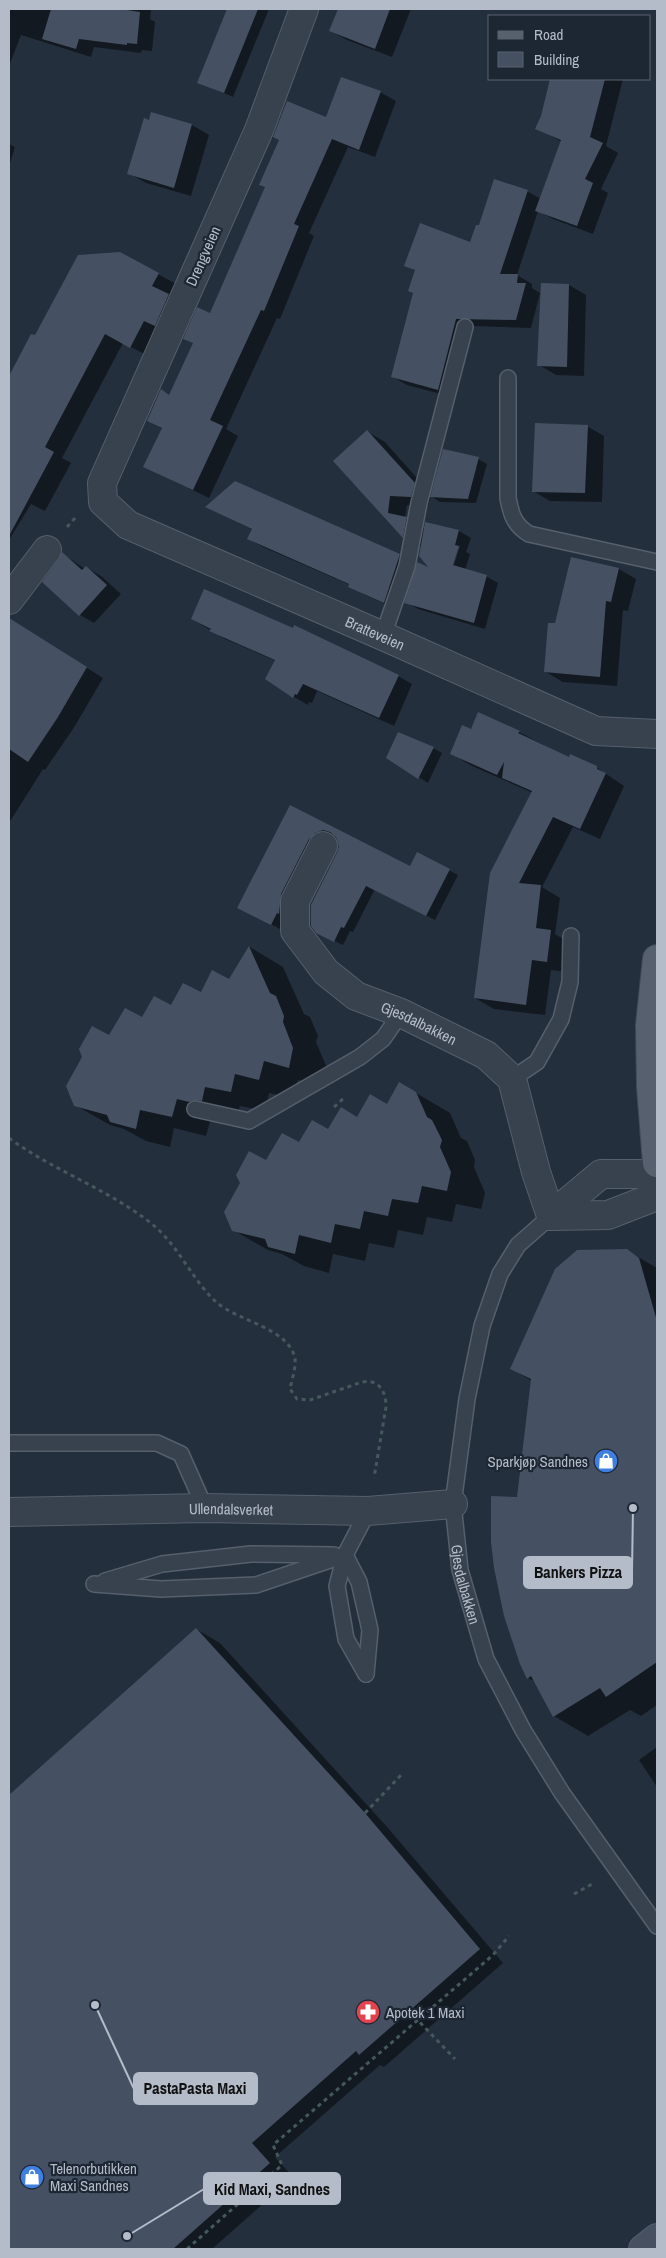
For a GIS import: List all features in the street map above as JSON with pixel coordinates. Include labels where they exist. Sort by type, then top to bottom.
[{"type":"main road","points":[[657,959],[650,1025],[651,1087],[657,1163]]},
{"type":"main road","points":[[643,2249],[657,2238]]},
{"type":"street","name":"Drengveien","points":[[103,502],[102,483],[259,130],[304,9]]},
{"type":"street","name":"Bratteveien","points":[[103,502],[128,525],[596,731],[657,734]]},
{"type":"street","points":[[9,600],[47,550]]},
{"type":"street","name":"Gjesdalbakken","points":[[323,846],[294,901],[295,931],[326,972],[356,996],[401,1013],[486,1055],[512,1079]]},
{"type":"street","points":[[512,1079],[536,1172],[551,1216],[608,1215],[657,1196]]},
{"type":"street","name":"Gjesdalbakken","points":[[551,1216],[601,1174],[657,1174]]},
{"type":"street","name":"Ullendalsverket","points":[[9,1512],[205,1508],[368,1511],[453,1504]]},
{"type":"lane","points":[[383,636],[407,566],[418,503],[465,327]]},
{"type":"lane","points":[[508,378],[508,498],[511,515],[519,528],[529,534],[657,562]]},
{"type":"lane","points":[[512,1079],[537,1062],[561,1019],[570,982],[570,936]]},
{"type":"lane","points":[[195,1109],[249,1121],[360,1057],[383,1039],[401,1013]]},
{"type":"lane","name":"Gjesdalbakken","points":[[551,1216],[518,1245],[500,1274],[482,1326],[467,1398],[453,1504],[460,1570],[486,1659],[524,1730],[562,1793],[657,1926]]},
{"type":"lane","points":[[9,1443],[157,1443],[181,1454],[205,1508]]},
{"type":"lane","points":[[345,1555],[359,1582],[370,1630],[366,1674],[346,1639],[337,1586],[345,1555],[368,1511]]},
{"type":"lane","points":[[251,1554],[345,1555],[256,1585],[161,1589],[94,1584],[162,1564],[251,1554]]},
{"type":"path","points":[[47,550],[75,518],[103,502]]},
{"type":"path","points":[[9,1138],[33,1156],[104,1192],[130,1208],[154,1226],[169,1242],[215,1301],[230,1313],[286,1340],[292,1349],[295,1360],[290,1389],[297,1399],[310,1400],[362,1382],[371,1381],[383,1389],[386,1407],[368,1511]]},
{"type":"path","points":[[365,1813],[403,1773]]},
{"type":"path","points":[[574,1894],[597,1882]]},
{"type":"path","points":[[187,2249],[282,2164],[273,2145],[492,1955],[509,1936]]},
{"type":"path","points":[[409,2011],[455,2059]]},
{"type":"building","points":[[51,9],[120,9],[140,12],[137,44],[127,43],[127,45],[79,39],[76,49],[42,39]]},
{"type":"building","points":[[227,9],[258,9],[224,93],[197,83]]},
{"type":"building","points":[[338,9],[390,9],[375,49],[329,31]]},
{"type":"building","points":[[341,77],[381,91],[359,150],[332,139],[294,224],[299,226],[264,311],[261,310],[210,420],[223,426],[193,490],[143,467],[162,428],[147,421],[161,389],[169,395],[193,343],[183,339],[197,307],[210,313],[265,187],[259,185],[279,140],[273,137],[287,101],[326,117]]},
{"type":"building","points":[[550,80],[605,80],[590,137],[603,143],[585,179],[593,183],[577,226],[535,211],[561,140],[535,129],[541,116]]},
{"type":"building","points":[[151,112],[192,124],[174,188],[127,174],[144,118],[149,120]]},
{"type":"building","points":[[494,179],[528,190],[500,274],[518,274],[517,283],[526,283],[516,320],[456,319],[438,390],[391,377],[413,293],[408,291],[415,270],[404,266],[420,223],[470,242],[476,225],[479,225]]},
{"type":"building","points":[[120,252],[159,273],[152,286],[169,294],[155,326],[144,321],[130,348],[105,334],[45,447],[54,452],[9,536],[9,376],[31,334],[35,335],[78,255]]},
{"type":"building","points":[[541,283],[569,284],[567,367],[537,366]]},
{"type":"building","points":[[535,423],[588,425],[585,493],[532,492]]},
{"type":"building","points":[[367,430],[415,483],[411,497],[390,496],[388,513],[407,517],[403,538],[333,461]]},
{"type":"building","points":[[443,449],[479,457],[468,499],[430,497]]},
{"type":"building","points":[[235,481],[400,554],[384,603],[348,587],[349,584],[247,539],[252,529],[205,507]]},
{"type":"building","points":[[425,522],[459,530],[455,545],[459,546],[453,565],[487,575],[474,623],[404,603],[417,562],[428,567],[419,556]]},
{"type":"building","points":[[62,552],[82,570],[86,566],[107,585],[79,616],[42,582]]},
{"type":"building","points":[[571,557],[619,568],[611,602],[606,601],[600,677],[544,672],[548,623],[555,623]]},
{"type":"building","points":[[204,589],[293,628],[294,625],[399,675],[379,718],[303,684],[297,695],[295,694],[293,698],[265,679],[275,660],[209,631],[211,629],[191,619]]},
{"type":"building","points":[[9,618],[87,667],[58,717],[28,762],[9,749]]},
{"type":"building","points":[[478,712],[520,731],[518,733],[569,757],[570,754],[597,766],[597,769],[606,773],[580,829],[553,817],[519,883],[541,885],[536,928],[551,930],[547,962],[532,960],[526,1005],[474,998],[490,873],[532,791],[502,778],[504,762],[497,775],[450,754],[462,725],[471,729]]},
{"type":"building","points":[[398,732],[434,747],[418,779],[386,758]]},
{"type":"building","points":[[290,805],[410,866],[417,852],[450,869],[426,916],[366,886],[344,928],[341,927],[334,942],[316,933],[311,926],[311,905],[339,846],[336,837],[330,832],[323,830],[315,833],[309,839],[281,894],[279,914],[277,913],[271,925],[237,908]]},
{"type":"building","points":[[249,946],[270,993],[276,996],[284,1016],[283,1022],[293,1048],[289,1068],[264,1061],[259,1080],[235,1074],[231,1092],[205,1087],[202,1101],[193,1100],[189,1102],[177,1099],[172,1117],[140,1110],[136,1129],[110,1122],[107,1115],[74,1106],[66,1086],[82,1057],[79,1049],[92,1026],[109,1035],[125,1008],[142,1017],[154,996],[171,1005],[183,983],[201,992],[212,970],[229,979]]},
{"type":"building","points":[[399,1082],[416,1092],[427,1117],[432,1120],[442,1140],[440,1147],[451,1172],[447,1191],[422,1186],[418,1203],[392,1199],[388,1216],[364,1211],[360,1229],[335,1224],[331,1243],[299,1235],[295,1254],[268,1247],[265,1239],[232,1231],[224,1212],[240,1183],[236,1175],[249,1151],[266,1160],[282,1133],[299,1142],[312,1120],[328,1129],[341,1107],[357,1117],[370,1094],[387,1104]]},
{"type":"building","points":[[627,1249],[639,1258],[657,1321],[657,1662],[606,1697],[600,1688],[553,1717],[531,1676],[527,1679],[520,1664],[504,1616],[494,1568],[491,1542],[491,1496],[517,1497],[531,1379],[510,1369],[555,1269],[577,1250]]},
{"type":"building","points":[[196,1628],[365,1813],[480,1949],[359,2055],[356,2051],[252,2143],[270,2163],[173,2249],[9,2249],[9,1795]]},
{"type":"place","name":"Sparkjøp Sandnes","points":[[606,1461]]},
{"type":"place","name":"Bankers Pizza","points":[[633,1508]]},
{"type":"place","name":"PastaPasta Maxi","points":[[95,2005]]},
{"type":"place","name":"Apotek 1 Maxi","points":[[368,2012]]},
{"type":"place","name":"Telenorbutikken Maxi Sandnes","points":[[32,2177]]},
{"type":"place","name":"Kid Maxi, Sandnes","points":[[127,2236]]}]
